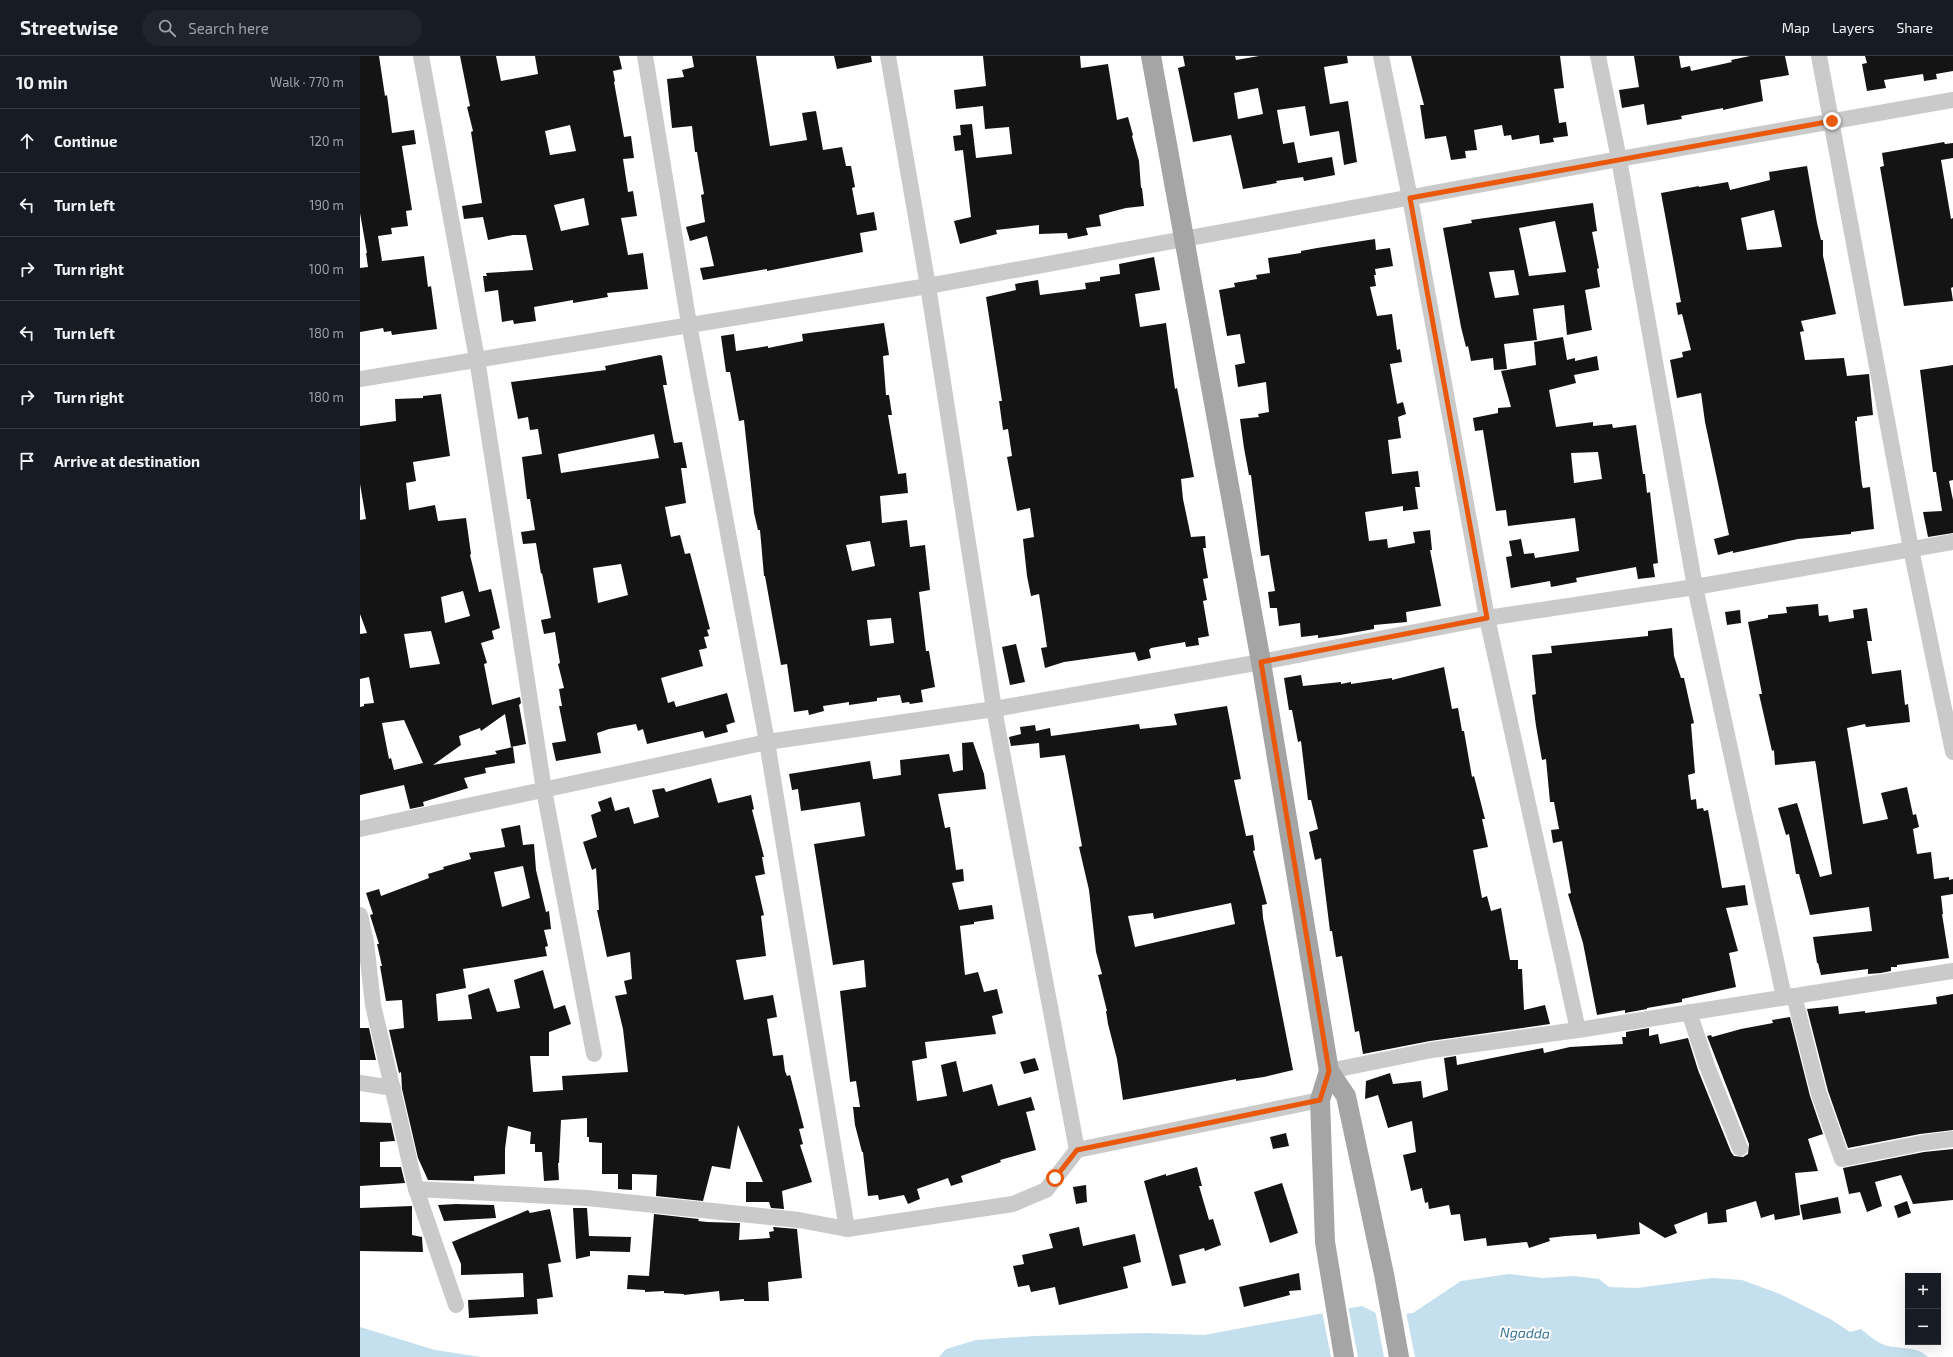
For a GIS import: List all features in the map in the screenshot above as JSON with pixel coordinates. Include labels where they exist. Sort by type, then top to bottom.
[{"type":"main road","points":[[1151,56],[1261,662],[1329,1071],[1346,1096],[1384,1274],[1399,1357]]},
{"type":"main road","points":[[1329,1071],[1320,1100],[1325,1242],[1344,1357]]},
{"type":"street","points":[[421,56],[477,359],[544,790],[594,1054]]},
{"type":"street","points":[[644,56],[689,324],[767,742],[847,1229]]},
{"type":"street","points":[[888,56],[928,286],[994,709],[1077,1150]]},
{"type":"street","points":[[1381,56],[1410,198],[1487,618],[1578,1030]]},
{"type":"street","points":[[1598,56],[1619,159],[1695,586],[1789,996],[1819,1094],[1842,1159],[1922,1143],[1953,1139]]},
{"type":"street","points":[[1819,56],[1911,549],[1953,752]]},
{"type":"street","points":[[360,379],[928,286],[1619,159],[1953,100]]},
{"type":"street","points":[[360,829],[767,742],[994,709],[1261,662],[1487,618],[1695,586],[1953,542]]},
{"type":"street","points":[[360,915],[366,942],[373,1005],[416,1188],[456,1305]]},
{"type":"street","points":[[1329,1071],[1432,1050],[1578,1030],[1953,971]]},
{"type":"street","points":[[1689,1012],[1706,1066],[1740,1148]]},
{"type":"street","points":[[360,1083],[393,1088]]},
{"type":"street","points":[[416,1188],[587,1198],[759,1215],[799,1220],[847,1229],[1013,1204],[1046,1190],[1077,1150],[1320,1100]]},
{"type":"water","name":"Ngadda","points":[[1509,1274],[1542,1278],[1574,1276],[1599,1279],[1609,1287],[1637,1288],[1712,1278],[1742,1280],[1780,1294],[1832,1320],[1850,1332],[1861,1329],[1882,1344],[1912,1349],[1923,1353],[1928,1357],[939,1357],[946,1349],[976,1340],[1034,1336],[1147,1333],[1204,1335],[1362,1306],[1382,1316],[1413,1313],[1461,1281]]},
{"type":"water","points":[[360,1327],[435,1350],[481,1357],[360,1357]]},
{"type":"pier","points":[[1348,1306],[1358,1357],[1331,1357],[1322,1311]]},
{"type":"pier","points":[[1375,1310],[1382,1314],[1406,1312],[1415,1357],[1384,1357]]},
{"type":"building","points":[[360,56],[379,56],[385,96],[387,95],[392,133],[414,130],[416,144],[402,146],[412,210],[406,211],[408,226],[391,228],[392,234],[378,236],[382,261],[424,256],[428,287],[431,286],[437,329],[392,335],[391,331],[384,332],[383,328],[360,332],[360,268],[368,267],[360,213]]},
{"type":"building","points":[[460,56],[496,56],[501,81],[538,74],[535,56],[619,56],[622,69],[613,71],[614,82],[624,137],[631,136],[634,158],[623,159],[628,192],[633,191],[637,216],[621,218],[628,255],[643,253],[648,289],[607,293],[608,297],[573,303],[573,300],[534,307],[536,321],[514,324],[513,320],[502,322],[498,290],[485,292],[483,276],[487,276],[486,273],[533,270],[526,235],[513,235],[488,240],[483,217],[464,219],[462,206],[482,203],[471,132],[473,131],[467,107],[470,106]],"holes":[[[570,125],[576,151],[550,155],[545,131]],[[584,198],[589,225],[561,231],[554,205]]]},
{"type":"building","points":[[692,56],[756,56],[770,146],[807,140],[802,113],[816,111],[823,150],[842,147],[846,166],[851,166],[855,187],[852,188],[857,215],[874,212],[877,230],[860,233],[863,252],[767,271],[767,269],[703,280],[700,268],[714,266],[707,236],[690,241],[686,227],[705,222],[701,195],[704,194],[697,152],[695,152],[692,126],[672,128],[667,79],[684,77],[682,70],[694,67]]},
{"type":"building","points":[[834,56],[871,56],[872,62],[837,69]]},
{"type":"building","points":[[983,56],[1080,56],[1081,68],[1108,64],[1117,120],[1128,117],[1133,135],[1139,161],[1144,206],[1126,208],[1099,215],[1101,226],[1086,228],[1088,235],[1068,239],[1067,233],[1039,234],[1039,225],[996,230],[997,234],[960,244],[954,221],[971,217],[963,150],[955,151],[953,136],[961,135],[960,125],[972,124],[976,158],[1012,154],[1009,127],[985,129],[983,106],[956,109],[954,90],[986,86]]},
{"type":"building","points":[[1183,56],[1235,56],[1236,60],[1259,56],[1347,56],[1348,63],[1324,67],[1330,104],[1348,101],[1357,162],[1344,165],[1339,131],[1310,136],[1305,106],[1277,110],[1283,144],[1294,142],[1298,163],[1332,157],[1335,175],[1304,181],[1303,177],[1276,181],[1277,183],[1243,189],[1231,135],[1193,142],[1178,68],[1185,66]],"holes":[[[1258,88],[1263,114],[1238,119],[1234,93]]]},
{"type":"building","points":[[1411,56],[1560,56],[1564,88],[1554,89],[1559,123],[1566,122],[1568,136],[1553,138],[1554,142],[1540,144],[1539,135],[1512,140],[1511,135],[1504,136],[1502,125],[1474,130],[1477,150],[1465,151],[1466,158],[1451,160],[1446,136],[1425,139],[1420,105],[1424,105]]},
{"type":"building","points":[[1634,56],[1679,56],[1681,68],[1690,66],[1691,71],[1732,62],[1731,60],[1750,56],[1785,56],[1789,75],[1760,80],[1763,101],[1723,110],[1723,108],[1681,116],[1682,119],[1647,125],[1644,104],[1622,108],[1619,90],[1639,87]]},
{"type":"building","points":[[1865,56],[1953,56],[1953,71],[1936,74],[1937,79],[1924,81],[1923,74],[1884,80],[1886,88],[1867,91],[1862,64],[1867,63]]},
{"type":"building","points":[[1944,142],[1945,144],[1953,143],[1953,158],[1941,160],[1951,219],[1953,218],[1953,287],[1951,288],[1953,301],[1904,306],[1880,167],[1884,166],[1882,153]]},
{"type":"building","points":[[1807,166],[1817,223],[1821,240],[1823,240],[1823,256],[1836,314],[1801,321],[1804,331],[1800,332],[1805,360],[1844,358],[1847,376],[1869,374],[1873,415],[1857,417],[1857,421],[1855,421],[1862,485],[1863,488],[1870,487],[1874,529],[1851,532],[1851,534],[1798,539],[1718,555],[1714,539],[1729,535],[1705,422],[1701,393],[1677,398],[1670,360],[1683,357],[1682,352],[1691,350],[1682,314],[1678,315],[1676,303],[1681,302],[1661,193],[1728,182],[1730,190],[1770,180],[1769,172]],"holes":[[[1774,210],[1782,247],[1747,250],[1741,218]]]},
{"type":"building","points":[[1593,203],[1597,231],[1592,232],[1599,268],[1597,269],[1600,287],[1585,290],[1592,330],[1567,335],[1564,305],[1533,309],[1537,340],[1504,344],[1507,369],[1494,370],[1493,358],[1471,361],[1468,346],[1466,347],[1461,327],[1443,228],[1472,223],[1471,220]],"holes":[[[1555,221],[1566,272],[1529,276],[1519,228]],[[1514,270],[1519,295],[1495,298],[1489,272]]]},
{"type":"building","points":[[1375,239],[1376,250],[1390,248],[1393,266],[1375,269],[1376,275],[1374,275],[1376,286],[1370,287],[1377,316],[1392,314],[1397,350],[1400,349],[1402,362],[1390,364],[1397,404],[1403,402],[1406,414],[1398,417],[1401,438],[1388,440],[1392,474],[1418,471],[1420,487],[1415,487],[1418,509],[1403,511],[1403,506],[1365,512],[1369,541],[1387,539],[1388,548],[1415,543],[1413,532],[1430,530],[1432,550],[1430,550],[1441,606],[1406,612],[1407,622],[1374,625],[1374,629],[1340,635],[1318,638],[1318,635],[1301,637],[1300,623],[1279,626],[1277,608],[1270,608],[1268,592],[1275,591],[1269,555],[1261,556],[1251,475],[1249,475],[1240,419],[1259,417],[1258,414],[1269,412],[1266,382],[1238,387],[1235,365],[1245,363],[1240,334],[1227,336],[1219,290],[1235,287],[1234,283],[1257,279],[1256,275],[1270,273],[1268,258],[1301,253],[1301,251],[1317,248]]},
{"type":"building","points":[[1154,257],[1160,290],[1135,294],[1140,327],[1166,323],[1175,389],[1177,388],[1194,477],[1181,479],[1183,499],[1191,537],[1205,536],[1206,548],[1203,548],[1208,578],[1203,579],[1207,600],[1203,601],[1209,636],[1198,638],[1199,645],[1186,647],[1185,642],[1151,648],[1149,650],[1151,658],[1138,661],[1135,652],[1064,662],[1045,668],[1041,648],[1047,647],[1039,594],[1031,596],[1023,539],[1034,537],[1030,508],[1017,511],[1007,457],[1012,456],[1008,429],[1003,430],[999,401],[1002,401],[986,297],[1016,290],[1015,284],[1038,280],[1040,295],[1086,289],[1085,283],[1100,281],[1100,277],[1120,274],[1119,264]]},
{"type":"building","points":[[884,323],[889,355],[883,356],[886,395],[889,395],[892,415],[888,415],[898,474],[906,473],[908,493],[880,496],[882,523],[907,520],[910,547],[925,545],[930,590],[919,592],[926,651],[929,651],[935,687],[921,690],[923,702],[910,704],[909,702],[902,703],[900,695],[877,698],[877,701],[849,705],[849,702],[823,706],[824,711],[809,715],[808,710],[794,712],[787,664],[781,665],[764,576],[760,530],[758,530],[754,513],[744,420],[739,421],[730,372],[726,372],[721,336],[734,334],[736,351],[768,346],[768,348],[803,341],[802,334]],"holes":[[[870,541],[875,566],[852,571],[846,545]],[[891,618],[894,643],[870,646],[867,620]]]},
{"type":"building","points":[[1563,337],[1567,360],[1575,358],[1575,361],[1597,356],[1599,370],[1574,375],[1576,383],[1549,390],[1556,427],[1593,422],[1593,426],[1612,424],[1613,428],[1636,425],[1643,474],[1645,474],[1647,493],[1650,492],[1658,563],[1653,564],[1655,577],[1638,579],[1636,567],[1576,578],[1577,582],[1551,587],[1550,581],[1511,588],[1506,557],[1512,556],[1509,541],[1521,539],[1524,554],[1534,553],[1535,558],[1579,551],[1575,518],[1508,526],[1506,510],[1496,511],[1483,430],[1475,431],[1473,418],[1498,413],[1498,408],[1511,407],[1501,371],[1536,365],[1534,342]],"holes":[[[1598,452],[1602,479],[1574,483],[1571,453]]]},
{"type":"building","points":[[660,355],[662,356],[667,385],[663,385],[674,443],[682,442],[687,468],[681,468],[686,503],[665,507],[671,537],[680,535],[685,554],[690,553],[710,629],[707,630],[709,636],[704,637],[707,648],[699,650],[703,666],[661,678],[668,703],[674,701],[676,707],[727,693],[735,722],[726,725],[728,732],[705,738],[703,731],[647,744],[643,729],[638,731],[636,724],[609,729],[597,733],[601,753],[556,761],[552,743],[566,741],[559,706],[562,706],[559,689],[564,688],[558,664],[560,663],[555,632],[544,634],[541,620],[551,618],[536,543],[523,544],[521,532],[535,530],[530,499],[527,499],[522,457],[542,454],[538,429],[530,430],[528,417],[518,419],[511,382],[606,370],[605,366]],"holes":[[[654,434],[659,458],[561,473],[558,454]],[[621,564],[628,595],[598,603],[593,568]]]},
{"type":"building","points":[[1953,365],[1953,480],[1949,481],[1953,500],[1953,533],[1928,537],[1923,512],[1942,511],[1936,472],[1933,472],[1920,370]]},
{"type":"building","points":[[441,394],[450,456],[413,462],[416,481],[406,483],[409,510],[435,505],[438,521],[466,518],[470,555],[479,592],[491,589],[500,628],[492,631],[494,639],[481,643],[487,663],[484,664],[492,705],[520,697],[521,703],[519,705],[526,744],[511,747],[505,714],[481,731],[480,728],[459,736],[461,745],[433,765],[497,754],[495,751],[513,747],[515,763],[485,768],[486,773],[464,778],[468,788],[423,802],[424,806],[410,809],[404,785],[360,795],[360,707],[364,706],[364,704],[374,703],[369,677],[360,679],[360,634],[367,633],[360,614],[360,520],[366,519],[360,484],[360,426],[396,421],[395,399],[423,398],[423,396]],"holes":[[[463,591],[470,616],[445,623],[441,597]],[[431,631],[440,664],[410,668],[404,634]],[[404,720],[423,763],[394,770],[391,758],[389,759],[382,723]]]},
{"type":"building","points":[[1818,604],[1819,616],[1828,615],[1829,622],[1854,618],[1853,610],[1867,608],[1872,641],[1867,641],[1872,674],[1901,670],[1905,705],[1908,704],[1910,722],[1866,727],[1865,724],[1847,728],[1863,824],[1888,819],[1881,793],[1907,787],[1913,815],[1916,814],[1919,827],[1913,829],[1917,854],[1931,852],[1934,879],[1949,877],[1949,880],[1953,879],[1953,894],[1941,896],[1942,914],[1949,958],[1897,965],[1897,967],[1891,967],[1891,971],[1881,973],[1868,974],[1868,969],[1821,975],[1817,963],[1813,937],[1872,931],[1869,907],[1810,915],[1799,874],[1796,874],[1789,834],[1786,835],[1778,808],[1797,803],[1820,877],[1832,874],[1816,765],[1815,761],[1775,765],[1774,750],[1772,751],[1759,694],[1762,694],[1748,622],[1768,618],[1768,615],[1787,613],[1786,607]]},
{"type":"building","points":[[1740,610],[1741,623],[1727,625],[1725,612]]},
{"type":"building","points":[[1672,628],[1674,656],[1681,678],[1684,678],[1694,723],[1691,724],[1695,773],[1688,775],[1691,800],[1696,799],[1697,809],[1703,808],[1704,811],[1708,810],[1722,888],[1745,885],[1748,905],[1726,908],[1738,951],[1729,953],[1736,987],[1682,999],[1682,1002],[1625,1013],[1625,1010],[1597,1015],[1583,943],[1568,894],[1571,893],[1562,841],[1553,843],[1551,830],[1559,829],[1554,802],[1550,802],[1546,759],[1542,760],[1536,726],[1532,695],[1536,694],[1532,655],[1552,653],[1551,646],[1648,636],[1648,631]]},
{"type":"building","points":[[1016,644],[1025,682],[1010,685],[1002,647]]},
{"type":"building","points":[[1444,667],[1452,709],[1458,708],[1462,731],[1464,731],[1472,777],[1474,776],[1485,819],[1482,819],[1488,847],[1473,850],[1482,898],[1487,896],[1491,911],[1501,908],[1510,960],[1518,960],[1518,969],[1522,969],[1524,1010],[1545,1005],[1550,1024],[1430,1041],[1363,1054],[1359,1031],[1355,1032],[1342,956],[1336,957],[1332,931],[1330,931],[1321,858],[1315,860],[1309,832],[1318,829],[1311,800],[1308,800],[1301,741],[1298,742],[1292,710],[1289,710],[1284,678],[1301,675],[1303,686],[1341,682],[1341,684],[1351,682],[1351,684],[1392,678],[1392,680]]},
{"type":"building","points":[[1227,706],[1241,779],[1234,780],[1246,836],[1253,835],[1255,850],[1253,851],[1267,904],[1262,905],[1263,918],[1293,1070],[1264,1077],[1236,1081],[1236,1079],[1123,1100],[1117,1059],[1098,975],[1102,974],[1096,952],[1089,890],[1079,847],[1082,846],[1065,755],[1040,758],[1039,743],[1011,746],[1009,737],[1021,734],[1020,727],[1035,725],[1036,731],[1050,728],[1051,736],[1139,724],[1140,729],[1177,725],[1174,714]],"holes":[[[1231,903],[1235,924],[1135,947],[1128,916],[1153,913],[1154,919]]]},
{"type":"building","points":[[973,742],[984,774],[986,789],[938,794],[945,828],[950,827],[956,870],[963,869],[964,881],[952,883],[959,910],[992,905],[994,919],[960,926],[965,975],[978,972],[984,992],[997,989],[1003,1013],[992,1016],[996,1034],[925,1042],[927,1058],[912,1061],[917,1101],[947,1096],[941,1065],[956,1061],[963,1092],[992,1084],[998,1106],[1031,1097],[1035,1110],[1026,1112],[1036,1150],[1000,1160],[1001,1162],[961,1176],[963,1182],[951,1186],[948,1178],[917,1189],[920,1199],[908,1204],[904,1195],[879,1200],[878,1195],[868,1196],[863,1152],[855,1125],[853,1107],[860,1107],[856,1081],[850,1082],[840,991],[866,987],[864,960],[833,965],[814,844],[865,836],[860,802],[801,811],[798,789],[792,790],[789,774],[870,761],[873,779],[875,779],[901,775],[900,760],[949,754],[953,772],[963,770],[962,743]]},
{"type":"building","points":[[711,778],[718,803],[751,795],[754,809],[752,810],[764,857],[762,857],[765,874],[755,876],[764,915],[761,916],[766,956],[736,960],[744,1000],[773,995],[777,1017],[767,1019],[773,1056],[783,1055],[785,1071],[787,1076],[790,1075],[804,1128],[799,1129],[803,1144],[800,1145],[812,1182],[782,1191],[784,1209],[771,1208],[769,1202],[746,1202],[746,1182],[763,1182],[738,1125],[730,1169],[712,1166],[703,1201],[656,1196],[657,1175],[632,1174],[632,1190],[618,1189],[618,1174],[602,1174],[602,1143],[589,1142],[589,1137],[587,1137],[587,1118],[561,1120],[558,1163],[559,1180],[544,1181],[542,1152],[535,1152],[535,1144],[530,1144],[531,1132],[508,1126],[505,1149],[505,1174],[474,1176],[474,1181],[428,1180],[418,1158],[402,1089],[401,1072],[399,1073],[389,1030],[404,1028],[402,1000],[386,1001],[380,966],[382,966],[377,944],[379,944],[370,915],[373,914],[366,893],[379,889],[381,896],[429,878],[428,874],[444,869],[443,867],[471,859],[469,853],[505,847],[501,829],[520,825],[523,845],[534,844],[536,870],[546,912],[549,911],[551,929],[544,930],[548,946],[545,947],[547,956],[463,969],[466,988],[436,994],[438,1021],[472,1019],[468,995],[489,988],[497,1012],[520,1008],[514,980],[543,970],[554,1009],[565,1005],[571,1024],[549,1032],[549,1056],[530,1056],[533,1092],[563,1090],[562,1076],[628,1072],[623,1029],[615,996],[627,994],[624,981],[632,979],[630,952],[607,957],[597,910],[599,910],[596,868],[592,870],[583,842],[597,837],[591,815],[601,811],[598,802],[611,797],[615,811],[629,807],[634,824],[659,817],[652,790],[664,788],[666,792]],"holes":[[[523,866],[530,898],[502,907],[494,872]]]},
{"type":"building","points":[[1953,994],[1953,1130],[1920,1134],[1848,1148],[1828,1091],[1807,1009],[1838,1006],[1839,1014],[1865,1011],[1865,1013],[1937,1004],[1936,997]]},
{"type":"building","points":[[1790,1017],[1810,1096],[1823,1134],[1808,1139],[1818,1171],[1795,1173],[1800,1215],[1775,1220],[1774,1214],[1761,1218],[1756,1201],[1726,1210],[1727,1222],[1708,1224],[1707,1212],[1674,1225],[1677,1233],[1665,1238],[1639,1222],[1640,1234],[1597,1239],[1596,1234],[1549,1238],[1550,1241],[1529,1248],[1527,1242],[1487,1246],[1486,1238],[1464,1241],[1460,1214],[1451,1215],[1449,1205],[1429,1209],[1428,1202],[1425,1203],[1422,1188],[1411,1191],[1403,1155],[1416,1152],[1412,1121],[1388,1128],[1378,1095],[1365,1099],[1366,1081],[1390,1073],[1393,1084],[1421,1081],[1423,1098],[1448,1090],[1444,1058],[1456,1056],[1457,1065],[1543,1048],[1544,1053],[1570,1047],[1623,1044],[1622,1037],[1626,1037],[1626,1032],[1649,1028],[1649,1036],[1658,1034],[1660,1044],[1688,1038],[1698,1070],[1731,1152],[1734,1156],[1743,1157],[1748,1154],[1749,1144],[1707,1036],[1711,1035],[1712,1037],[1741,1029],[1773,1023],[1772,1020]]},
{"type":"building","points":[[360,1028],[369,1028],[376,1060],[360,1060]]},
{"type":"building","points":[[1035,1058],[1039,1070],[1024,1074],[1020,1062]]},
{"type":"building","points":[[360,1122],[391,1123],[395,1141],[380,1142],[380,1167],[401,1167],[405,1183],[360,1186]]},
{"type":"building","points":[[1286,1133],[1289,1146],[1273,1149],[1270,1137]]},
{"type":"building","points":[[1953,1149],[1953,1200],[1913,1204],[1901,1175],[1875,1182],[1882,1206],[1867,1212],[1860,1192],[1849,1194],[1843,1168],[1924,1152]]},
{"type":"building","points":[[1197,1167],[1202,1186],[1199,1186],[1209,1220],[1213,1219],[1221,1245],[1205,1251],[1204,1248],[1179,1255],[1186,1283],[1172,1286],[1144,1181]]},
{"type":"building","points":[[1282,1183],[1298,1233],[1270,1243],[1254,1192]]},
{"type":"building","points":[[1086,1185],[1087,1202],[1076,1204],[1073,1187]]},
{"type":"building","points":[[1838,1197],[1841,1213],[1803,1220],[1800,1205]]},
{"type":"building","points":[[1907,1201],[1911,1213],[1898,1218],[1894,1206]]},
{"type":"building","points":[[438,1205],[494,1205],[496,1218],[444,1221]]},
{"type":"building","points":[[412,1206],[412,1235],[422,1237],[423,1252],[360,1251],[360,1208]]},
{"type":"building","points":[[573,1208],[587,1208],[589,1236],[631,1237],[630,1252],[590,1251],[590,1256],[576,1259]]},
{"type":"building","points":[[550,1209],[561,1262],[548,1264],[553,1297],[537,1299],[538,1314],[469,1318],[468,1300],[524,1297],[523,1273],[461,1275],[461,1264],[452,1242],[528,1210],[530,1213]]},
{"type":"building","points":[[654,1214],[699,1219],[698,1221],[707,1222],[740,1223],[739,1240],[770,1238],[769,1232],[774,1231],[773,1227],[797,1229],[802,1278],[768,1282],[769,1301],[744,1301],[744,1299],[720,1301],[719,1291],[684,1295],[664,1293],[664,1291],[645,1292],[645,1290],[627,1289],[628,1275],[649,1276]]},
{"type":"building","points":[[1079,1227],[1083,1246],[1135,1234],[1141,1262],[1123,1267],[1128,1288],[1059,1305],[1055,1287],[1031,1292],[1029,1285],[1018,1287],[1013,1266],[1024,1264],[1022,1255],[1053,1248],[1049,1234]]},
{"type":"building","points":[[1299,1273],[1301,1290],[1289,1291],[1290,1295],[1244,1307],[1239,1287]]},
{"type":"route","points":[[1055,1178],[1077,1150],[1192,1125],[1320,1100],[1329,1071],[1261,662],[1487,618],[1410,198],[1832,121]]}]
